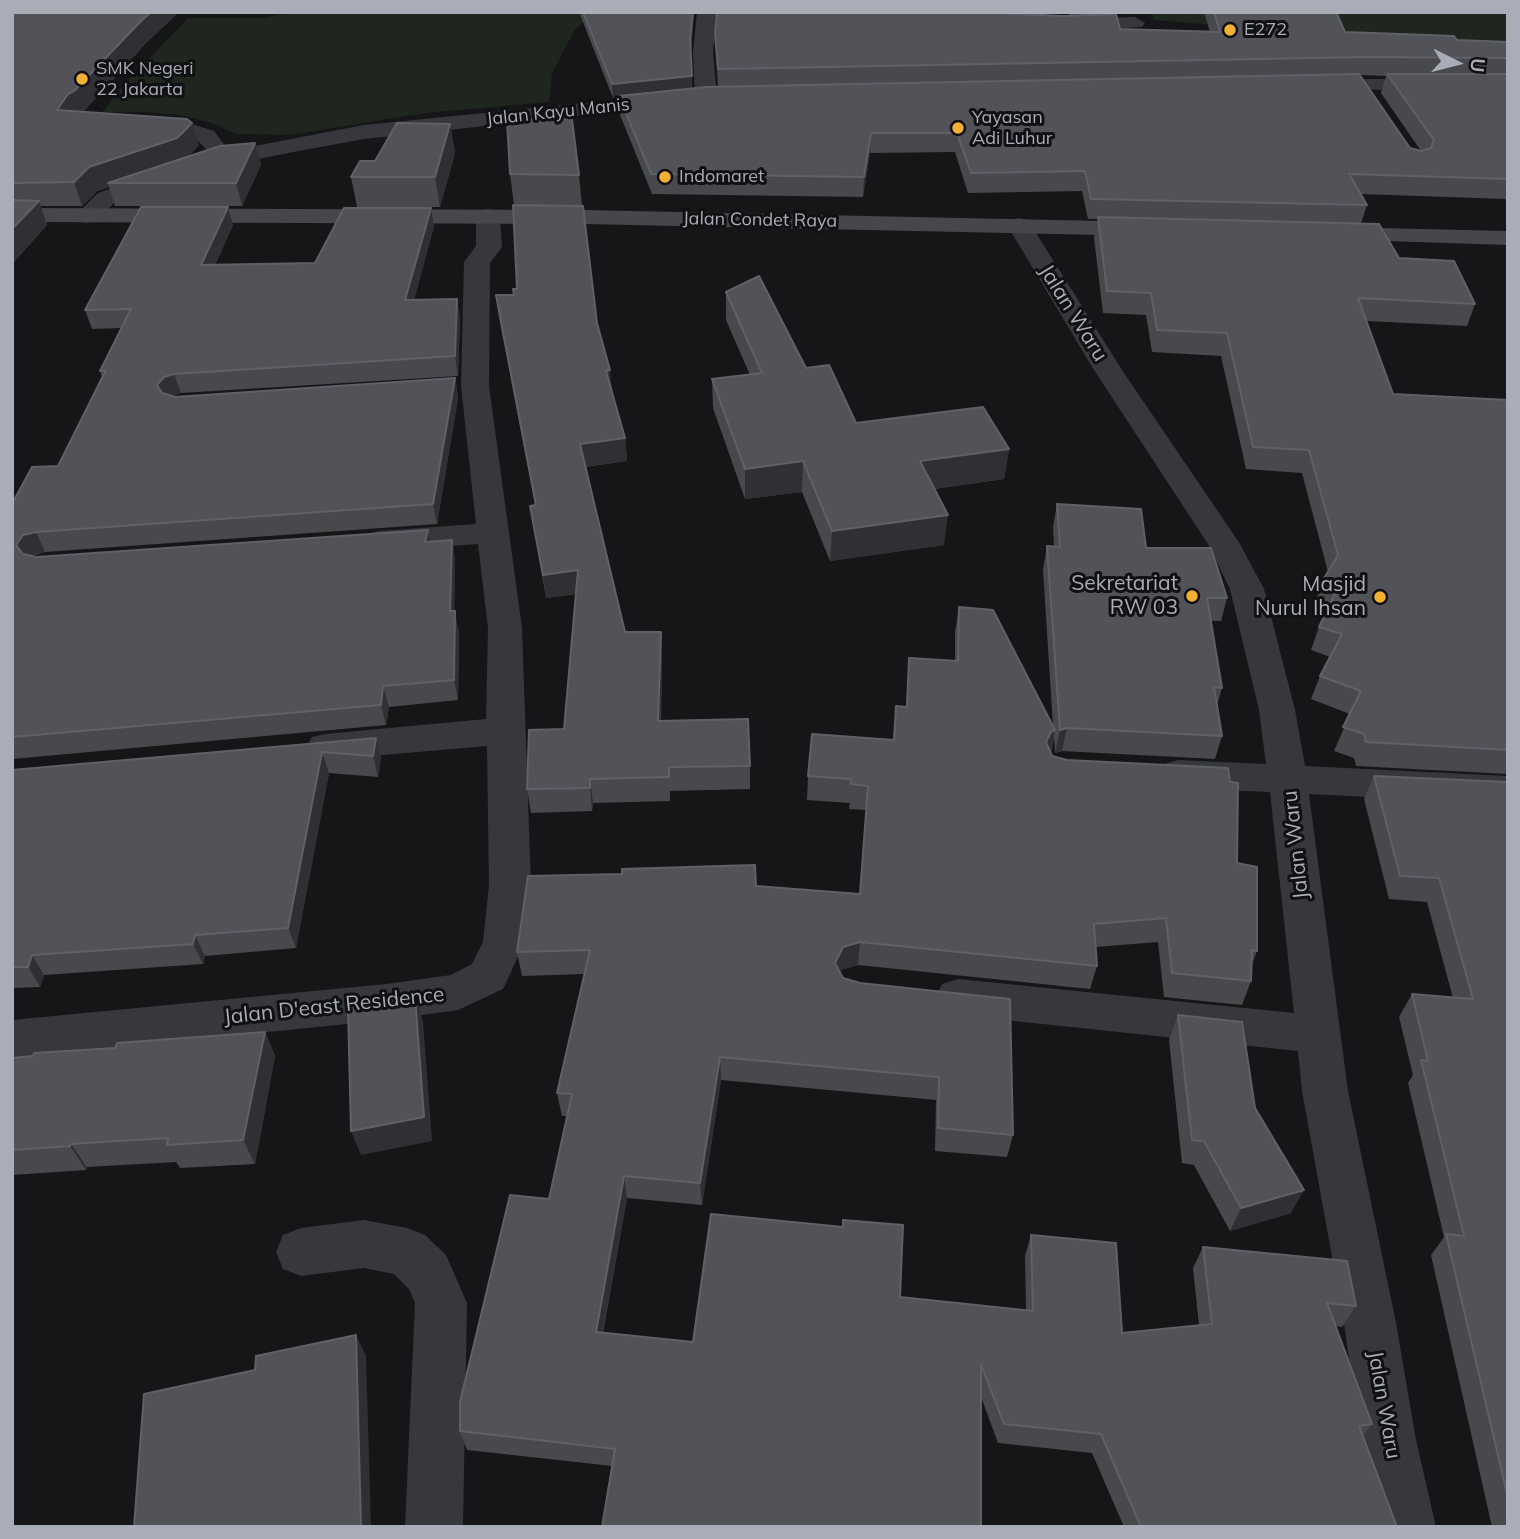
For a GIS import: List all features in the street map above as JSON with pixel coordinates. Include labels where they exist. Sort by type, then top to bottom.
[{"type":"street","points":[[706,97],[703,53],[707,12],[789,16]]},
{"type":"street","points":[[1056,21],[1133,18],[1147,40]]},
{"type":"street","points":[[1361,84],[1377,107]]},
{"type":"street","points":[[1295,86],[1508,85]]},
{"type":"street","name":"Jalan Kayu Manis","points":[[87,216],[106,198],[220,160],[364,132],[733,96]]},
{"type":"street","points":[[116,124],[185,128],[206,136],[217,147],[220,160]]},
{"type":"street","name":"Jalan Condet Raya","points":[[12,215],[476,216],[1170,229]]},
{"type":"street","name":"Jalan D'east Residence","points":[[12,1039],[386,1002],[458,992],[488,976],[504,942],[510,886],[505,628],[495,533],[461,387],[477,262],[467,254],[476,216]]},
{"type":"street","name":"Jalan Waru","points":[[1019,225],[1108,370],[1224,544],[1247,589],[1277,710],[1289,780],[1317,1034],[1370,1323],[1388,1440],[1407,1527]]},
{"type":"street","points":[[1306,233],[1508,238]]},
{"type":"street","points":[[343,544],[495,533]]},
{"type":"street","points":[[286,751],[505,731]]},
{"type":"street","points":[[1142,772],[1508,790]]},
{"type":"street","points":[[914,992],[1317,1034]]},
{"type":"street","points":[[301,1252],[364,1244],[407,1252],[428,1272],[441,1303],[434,1527]]},
{"type":"shaded area","points":[[292,12],[593,12],[574,31],[552,73],[549,102],[425,113],[289,135],[236,134],[215,124],[181,115],[103,112],[119,90],[188,18],[263,18]]},
{"type":"shaded area","points":[[1151,12],[1508,12],[1508,62],[1215,25],[1154,20]]},
{"type":"building","points":[[12,12],[151,12],[68,94],[57,110],[187,119],[192,123],[177,138],[89,167],[74,182],[12,183]]},
{"type":"building","points":[[583,12],[693,12],[690,39],[692,76],[612,84]]},
{"type":"building","points":[[717,12],[968,12],[1064,16],[1116,14],[1120,29],[1220,32],[1214,12],[1336,12],[1345,32],[1454,36],[1457,40],[1508,42],[1508,58],[1366,57],[718,69],[715,35]]},
{"type":"building","points":[[1359,74],[1410,148],[1421,151],[1431,148],[1434,140],[1387,74],[1508,74],[1508,179],[1349,174],[1367,205],[1091,199],[1085,171],[971,173],[957,133],[871,133],[864,177],[651,174],[619,96],[706,87]]},
{"type":"building","points":[[572,119],[579,175],[510,174],[507,120]]},
{"type":"building","points":[[397,123],[450,124],[435,177],[351,177],[360,161],[375,161]]},
{"type":"building","points":[[255,143],[236,183],[108,183],[220,146]]},
{"type":"building","points":[[12,200],[39,201],[12,229]]},
{"type":"building","points":[[513,205],[583,206],[597,323],[610,370],[606,371],[625,438],[580,444],[625,632],[661,632],[658,721],[748,719],[750,766],[669,767],[669,777],[590,779],[590,788],[527,789],[529,730],[564,729],[578,570],[543,575],[530,506],[536,505],[496,295],[514,295],[513,289],[517,289]]},
{"type":"building","points":[[141,207],[228,207],[201,265],[315,263],[344,208],[431,208],[405,300],[457,299],[455,356],[174,374],[164,377],[157,385],[162,393],[175,397],[455,378],[433,504],[36,532],[23,535],[16,545],[23,554],[36,557],[428,530],[425,542],[452,540],[450,611],[455,611],[454,680],[383,686],[381,705],[12,737],[12,504],[32,467],[58,466],[106,370],[100,371],[131,309],[85,310]]},
{"type":"building","points":[[1098,217],[1379,224],[1399,258],[1454,261],[1475,304],[1358,298],[1393,394],[1508,400],[1508,750],[1366,742],[1364,734],[1343,727],[1361,691],[1320,676],[1342,634],[1319,627],[1339,585],[1323,580],[1338,555],[1309,450],[1253,447],[1227,333],[1157,330],[1151,293],[1107,291]]},
{"type":"building","points":[[759,276],[806,368],[829,365],[856,423],[983,407],[1009,449],[920,461],[948,515],[832,531],[803,461],[745,469],[712,379],[762,373],[726,292]]},
{"type":"building","points":[[1057,504],[1141,509],[1146,548],[1211,548],[1227,598],[1207,598],[1222,688],[1214,687],[1222,736],[1067,728],[1060,730],[1047,546],[1060,547]]},
{"type":"building","points":[[959,607],[993,610],[1055,730],[1046,742],[1052,756],[1067,760],[1228,768],[1230,782],[1238,783],[1237,863],[1257,867],[1257,951],[1252,950],[1251,981],[1172,973],[1166,918],[1094,924],[1097,966],[860,942],[843,947],[835,963],[843,978],[860,983],[1010,999],[1013,1135],[938,1128],[939,1077],[720,1057],[700,1183],[624,1176],[596,1332],[693,1342],[711,1214],[843,1227],[843,1220],[903,1225],[900,1297],[1033,1311],[1031,1235],[1116,1243],[1122,1333],[1212,1324],[1203,1247],[1347,1261],[1356,1306],[1327,1303],[1372,1424],[1359,1426],[1397,1527],[1141,1527],[1101,1434],[1004,1424],[981,1364],[981,1527],[602,1527],[615,1449],[460,1431],[460,1402],[510,1195],[549,1199],[572,1094],[557,1093],[590,950],[517,952],[528,876],[622,874],[622,869],[755,865],[756,886],[860,894],[868,786],[851,784],[851,779],[808,776],[812,734],[894,740],[896,706],[907,707],[909,658],[958,661]]},
{"type":"building","points":[[376,738],[373,756],[322,752],[288,928],[195,935],[193,944],[32,955],[28,967],[12,967],[12,770]]},
{"type":"building","points":[[1374,776],[1508,782],[1508,1498],[1446,1234],[1464,1236],[1421,1060],[1428,1061],[1412,994],[1473,999],[1439,878],[1400,876]]},
{"type":"building","points":[[415,996],[424,1117],[351,1131],[348,1008]]},
{"type":"building","points":[[1178,1015],[1242,1022],[1255,1108],[1304,1190],[1241,1208],[1204,1141],[1192,1140]]},
{"type":"building","points":[[265,1032],[243,1140],[167,1145],[168,1138],[12,1150],[12,1058],[33,1056],[34,1053],[115,1048],[117,1043]]},
{"type":"building","points":[[356,1335],[361,1527],[134,1527],[144,1394],[255,1370],[256,1356]]},
{"type":"place","name":"E272","points":[[1230,30]]},
{"type":"place","name":"SMK Negeri 22 Jakarta","points":[[82,79]]},
{"type":"place","name":"Yayasan Adi Luhur","points":[[958,128]]},
{"type":"place","name":"Indomaret","points":[[665,177]]},
{"type":"place","name":"Sekretariat RW 03","points":[[1192,596]]},
{"type":"place","name":"Masjid Nurul Ihsan","points":[[1380,597]]}]
